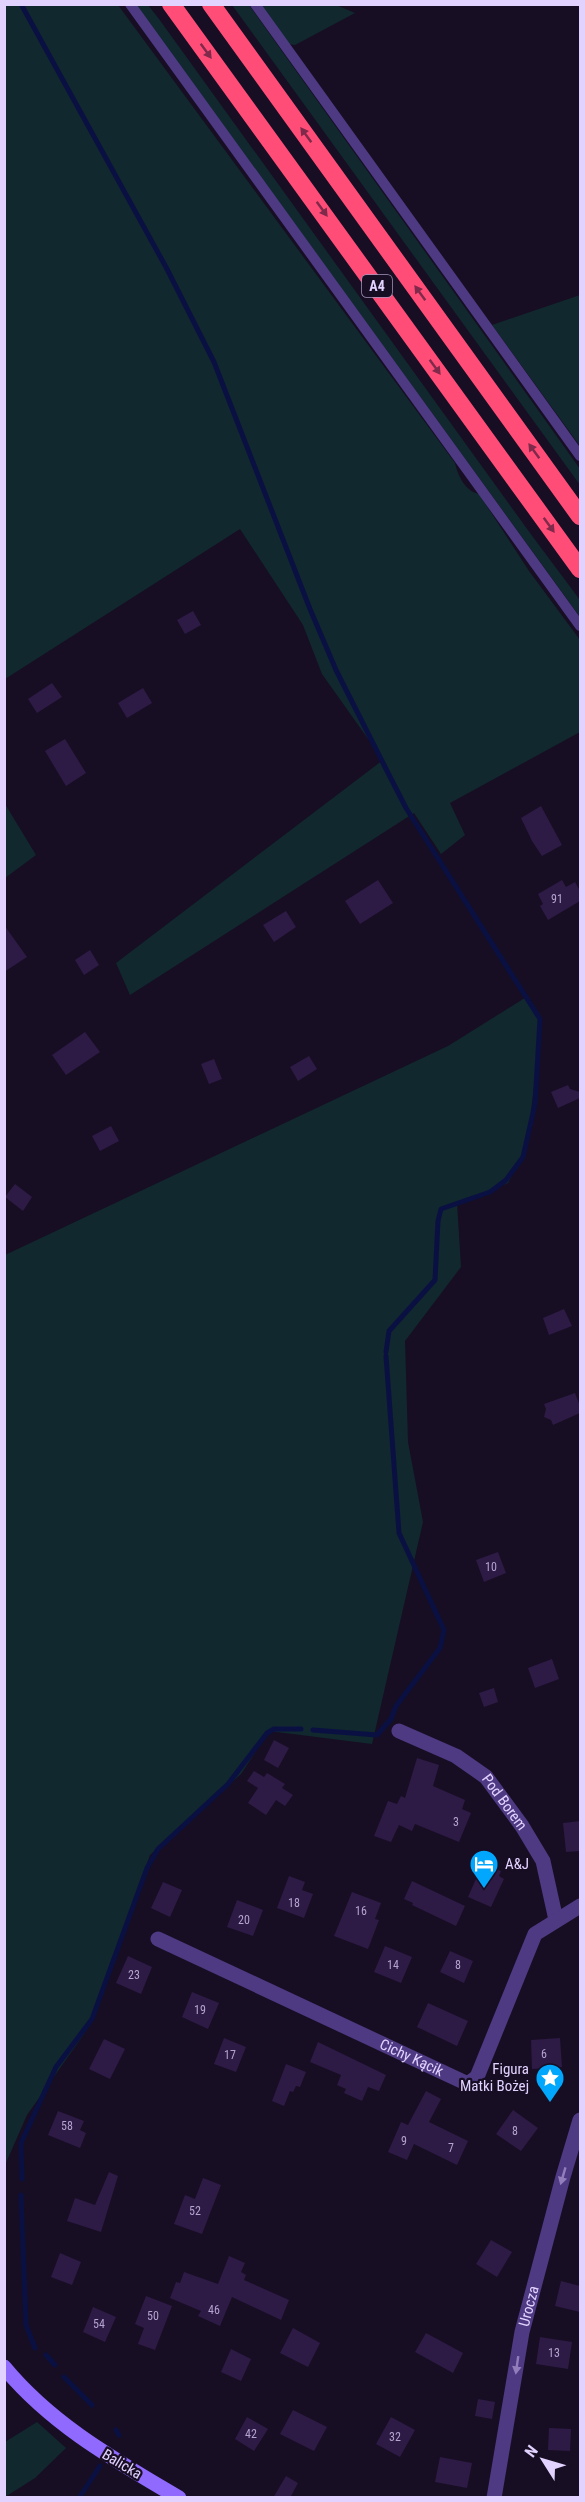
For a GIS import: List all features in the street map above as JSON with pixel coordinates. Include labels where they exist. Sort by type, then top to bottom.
[{"type":"highway","name":"A4","points":[[171,4],[326,215],[580,569]]},
{"type":"highway","name":"A4","points":[[211,4],[580,516]]},
{"type":"main road","name":"Balicka","points":[[4,2367],[58,2422],[97,2449],[179,2498]]},
{"type":"street","name":"Pod Borem","points":[[399,1731],[456,1756],[486,1777],[522,1826],[543,1861],[556,1920]]},
{"type":"street","name":"Cichy Kącik","points":[[158,1939],[468,2084],[477,2077],[535,1934],[580,1906]]},
{"type":"street","name":"Urocza","points":[[494,2498],[510,2416],[522,2332],[580,2120]]},
{"type":"lane","points":[[130,4],[580,626]]},
{"type":"lane","points":[[255,4],[580,456]]},
{"type":"green space","points":[[5,5],[118,5],[455,463],[463,482],[470,490],[479,494],[529,571],[580,640],[580,732],[450,803],[465,835],[441,854],[414,813],[130,995],[116,963],[383,760],[322,674],[303,625],[240,529],[5,679]]},
{"type":"green space","points":[[136,5],[148,5],[159,19],[580,600],[580,617]]},
{"type":"green space","points":[[232,5],[249,5],[580,469],[580,485]]},
{"type":"green space","points":[[259,5],[336,5],[355,13],[295,45],[287,44]]},
{"type":"green space","points":[[580,295],[580,446],[492,325]]},
{"type":"green space","points":[[5,804],[36,855],[4,878]]},
{"type":"green space","points":[[528,996],[542,1018],[527,1146],[508,1183],[457,1203],[461,1267],[405,1341],[408,1442],[423,1522],[372,1744],[269,1731],[241,1774],[150,1855],[91,2024],[27,2115],[5,2165],[5,1255],[448,1046]]},
{"type":"green space","points":[[37,2422],[66,2448],[35,2478],[5,2497],[5,2442]]},
{"type":"building","points":[[193,611],[201,625],[185,634],[177,620]]},
{"type":"building","points":[[52,683],[62,697],[37,713],[28,699]]},
{"type":"building","points":[[143,688],[152,703],[127,718],[118,703]]},
{"type":"building","points":[[65,739],[86,773],[66,786],[45,751]]},
{"type":"building","points":[[541,806],[562,845],[542,856],[521,818]]},
{"type":"building","points":[[378,880],[393,903],[360,924],[345,901]]},
{"type":"building","points":[[562,880],[566,887],[575,882],[580,891],[580,901],[548,920],[540,906],[543,904],[538,894]]},
{"type":"building","points":[[286,911],[296,927],[274,942],[263,925]]},
{"type":"building","points":[[4,925],[27,957],[4,972]]},
{"type":"building","points":[[90,950],[99,965],[84,975],[75,960]]},
{"type":"building","points":[[85,1032],[100,1052],[66,1075],[52,1055]]},
{"type":"building","points":[[309,1056],[317,1069],[298,1081],[290,1067]]},
{"type":"building","points":[[214,1059],[222,1079],[209,1084],[201,1064]]},
{"type":"building","points":[[568,1085],[570,1089],[580,1092],[580,1098],[558,1108],[551,1092]]},
{"type":"building","points":[[111,1126],[119,1141],[100,1151],[92,1136]]},
{"type":"building","points":[[15,1184],[32,1197],[23,1211],[5,1197]]},
{"type":"building","points":[[564,1309],[572,1326],[549,1335],[543,1318]]},
{"type":"building","points":[[575,1393],[580,1413],[553,1425],[551,1420],[544,1417],[546,1409],[544,1404]]},
{"type":"building","points":[[498,1552],[506,1573],[484,1582],[476,1560]]},
{"type":"building","points":[[552,1659],[559,1679],[535,1688],[528,1668]]},
{"type":"building","points":[[494,1688],[498,1702],[484,1707],[479,1693]]},
{"type":"building","points":[[274,1740],[289,1748],[278,1768],[264,1760]]},
{"type":"building","points":[[417,1758],[439,1765],[433,1786],[465,1800],[462,1809],[471,1813],[459,1842],[415,1824],[412,1831],[399,1825],[391,1842],[374,1836],[388,1801],[397,1804],[401,1796],[405,1798]]},
{"type":"building","points":[[254,1771],[264,1777],[267,1773],[285,1784],[282,1788],[293,1795],[285,1806],[276,1800],[266,1815],[248,1803],[258,1788],[247,1781]]},
{"type":"building","points":[[580,1821],[580,1851],[566,1852],[563,1823]]},
{"type":"building","name":"A&J","points":[[483,1863],[501,1871],[499,1876],[504,1879],[491,1907],[468,1897]]},
{"type":"building","points":[[289,1876],[305,1882],[302,1890],[313,1894],[304,1918],[277,1908]]},
{"type":"building","points":[[412,1881],[465,1906],[456,1926],[404,1899]]},
{"type":"building","points":[[163,1882],[182,1890],[170,1917],[151,1908]]},
{"type":"building","points":[[352,1892],[381,1903],[375,1919],[379,1920],[368,1949],[334,1936]]},
{"type":"building","points":[[237,1900],[263,1910],[253,1936],[227,1927]]},
{"type":"building","points":[[385,1946],[412,1957],[401,1983],[374,1972]]},
{"type":"building","points":[[450,1951],[473,1961],[464,1983],[440,1972]]},
{"type":"building","points":[[128,1956],[152,1967],[141,1994],[116,1983]]},
{"type":"building","points":[[192,1992],[219,2003],[208,2029],[182,2017]]},
{"type":"building","points":[[428,2003],[468,2021],[457,2046],[417,2027]]},
{"type":"building","points":[[224,2038],[246,2047],[236,2072],[214,2064]]},
{"type":"building","points":[[560,2038],[562,2067],[532,2069],[531,2040]]},
{"type":"building","points":[[104,2039],[125,2049],[110,2079],[89,2069]]},
{"type":"building","points":[[318,2042],[386,2075],[379,2091],[368,2087],[362,2101],[344,2093],[346,2089],[337,2085],[341,2075],[310,2062]]},
{"type":"building","points":[[286,2064],[306,2072],[300,2087],[296,2086],[293,2092],[290,2091],[284,2106],[272,2101]]},
{"type":"building","points":[[426,2091],[441,2099],[429,2122],[468,2141],[457,2165],[414,2144],[407,2160],[388,2152],[401,2122],[408,2125]]},
{"type":"building","points":[[513,2110],[538,2128],[521,2151],[496,2134]]},
{"type":"building","points":[[58,2111],[84,2121],[80,2130],[86,2133],[80,2148],[48,2135]]},
{"type":"building","points":[[109,2172],[118,2176],[101,2232],[67,2221],[75,2198],[95,2205]]},
{"type":"building","points":[[203,2178],[221,2185],[202,2234],[174,2224],[185,2195],[195,2199]]},
{"type":"building","points":[[491,2240],[512,2252],[497,2277],[476,2264]]},
{"type":"building","points":[[60,2253],[81,2262],[72,2285],[51,2277]]},
{"type":"building","points":[[229,2256],[245,2263],[241,2272],[246,2275],[244,2280],[289,2300],[281,2320],[232,2297],[220,2326],[198,2316],[201,2311],[170,2298],[176,2282],[180,2283],[184,2272],[218,2284]]},
{"type":"building","points":[[561,2281],[580,2286],[580,2312],[555,2306]]},
{"type":"building","points":[[146,2296],[172,2306],[155,2350],[138,2344],[144,2328],[135,2324]]},
{"type":"building","points":[[93,2307],[116,2317],[105,2342],[83,2332]]},
{"type":"building","points":[[293,2328],[320,2343],[308,2367],[280,2353]]},
{"type":"building","points":[[426,2333],[463,2353],[453,2373],[415,2352]]},
{"type":"building","points":[[540,2337],[572,2342],[568,2369],[536,2364]]},
{"type":"building","points":[[231,2349],[251,2359],[241,2381],[221,2372]]},
{"type":"building","points":[[478,2399],[495,2402],[492,2419],[475,2416]]},
{"type":"building","points":[[293,2410],[327,2427],[314,2451],[280,2434]]},
{"type":"building","points":[[247,2417],[268,2429],[254,2451],[235,2439]]},
{"type":"building","points":[[391,2417],[415,2430],[400,2457],[376,2444]]},
{"type":"building","points":[[549,2428],[571,2429],[570,2451],[548,2450]]},
{"type":"building","points":[[440,2457],[472,2463],[467,2488],[435,2482]]},
{"type":"building","points":[[286,2476],[298,2483],[290,2498],[273,2498]]},
{"type":"waterway","points":[[21,4],[167,269],[214,362],[336,670],[406,808],[540,1019],[535,1104],[523,1157],[506,1180],[490,1192],[441,1209],[438,1221],[435,1280],[389,1331],[386,1352]]},
{"type":"waterway","points":[[313,1730],[377,1735],[391,1719],[396,1706],[440,1648],[444,1630],[399,1533],[386,1356]]},
{"type":"waterway","points":[[22,2179],[21,2143],[56,2067],[92,2019],[147,1868],[158,1849],[228,1784],[267,1733],[274,1729],[301,1729]]},
{"type":"waterway","points":[[21,2195],[26,2325],[35,2348]]},
{"type":"waterway","points":[[46,2355],[55,2365]]},
{"type":"waterway","points":[[64,2377],[92,2405]]},
{"type":"waterway","points":[[116,2430],[119,2435]]},
{"type":"waterway","points":[[79,2498],[100,2466]]},
{"type":"place","name":"A&J","points":[[484,1890]]},
{"type":"place","name":"Figura Matki Bożej","points":[[550,2104]]}]
